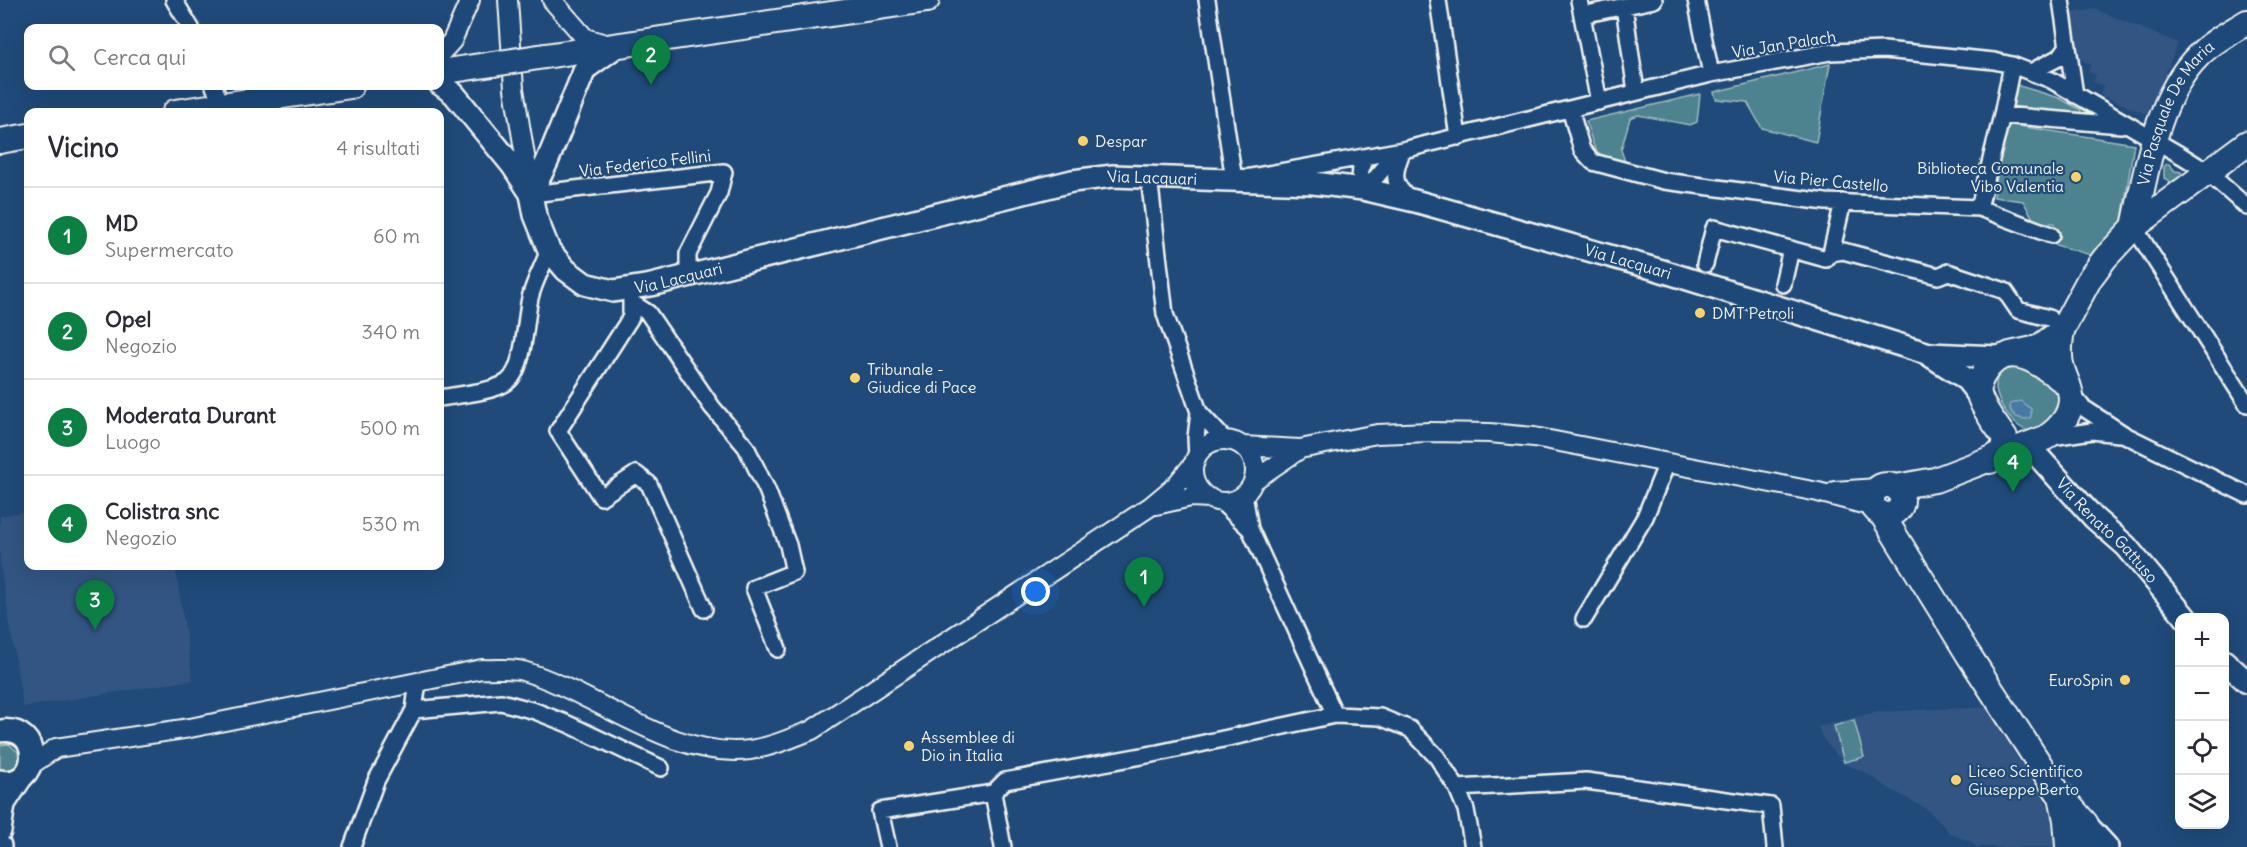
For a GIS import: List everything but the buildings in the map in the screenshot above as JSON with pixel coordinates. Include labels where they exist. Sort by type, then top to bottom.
[{"type":"main road","points":[[444,71],[927,0]]},
{"type":"main road","name":"Via Pasquale De Maria","points":[[2133,227],[2153,140],[2178,81],[2200,53],[2247,22]]},
{"type":"main road","points":[[531,194],[547,162],[585,69],[617,46]]},
{"type":"main road","points":[[444,87],[454,94],[512,165],[531,194]]},
{"type":"main road","points":[[191,108],[220,101],[316,90]]},
{"type":"main road","points":[[0,141],[24,137]]},
{"type":"main road","points":[[1990,461],[2001,453],[2005,445],[2005,438],[1980,397],[1978,386],[1983,375],[2004,356],[2037,348],[2049,341],[2055,324],[2105,258],[2133,227],[2247,143]]},
{"type":"main road","name":"Via Lacquari","points":[[531,194],[535,215],[549,250],[566,270],[585,284],[631,295],[688,275],[1072,181],[1113,176],[1313,183],[1363,189],[1414,201],[1659,270],[1926,353],[1960,374],[1980,397]]},
{"type":"main road","points":[[2055,324],[2060,356],[2070,389],[2070,404],[2062,424],[2036,441],[1990,461],[1935,480],[1888,502],[1896,541],[2060,794],[2076,841],[2107,847]]},
{"type":"main road","name":"Via Lacquari","points":[[1926,353],[2004,356]]},
{"type":"main road","points":[[2004,356],[2020,356],[2043,366],[2070,389]]},
{"type":"main road","points":[[1992,418],[2036,441]]},
{"type":"main road","name":"Via Renato Gattuso","points":[[2036,441],[2094,518],[2126,546],[2182,613]]},
{"type":"main road","points":[[2229,666],[2247,682]]},
{"type":"main road","points":[[0,831],[4,804],[26,771],[32,750],[10,730]]},
{"type":"main road","points":[[0,781],[13,781],[26,771]]},
{"type":"street","points":[[174,0],[189,24]]},
{"type":"street","points":[[444,50],[452,41],[470,0]]},
{"type":"street","name":"Via Lacquari","points":[[508,0],[512,31],[514,89],[531,194]]},
{"type":"street","points":[[552,0],[585,38],[617,46]]},
{"type":"street","points":[[1207,0],[1234,180]]},
{"type":"street","points":[[1438,0],[1458,137]]},
{"type":"street","points":[[1599,102],[1581,7],[1624,6],[1654,0]]},
{"type":"street","points":[[1696,0],[1711,74]]},
{"type":"street","points":[[2061,0],[2066,56],[2075,95]]},
{"type":"street","points":[[1624,6],[1636,92]]},
{"type":"street","name":"Via Jan Palach","points":[[1234,180],[1403,150],[1711,74],[1830,52],[1884,50],[2012,65],[2031,72],[2053,82],[2206,171],[2247,207]]},
{"type":"street","points":[[2031,72],[2066,56]]},
{"type":"street","points":[[2053,82],[2066,56]]},
{"type":"street","points":[[1979,208],[2012,65]]},
{"type":"street","name":"Via Pier Castello","points":[[1570,109],[1582,150],[1593,162],[1665,181],[1843,202],[1979,208],[2051,236]]},
{"type":"street","points":[[2002,115],[2127,125]]},
{"type":"street","points":[[1368,156],[1360,173],[1363,189],[1376,178],[1388,161],[1403,150]]},
{"type":"street","points":[[1403,150],[1395,169],[1395,180],[1398,188],[1414,201]]},
{"type":"street","name":"Via Federico Fellini","points":[[531,194],[724,172],[719,193],[688,254],[688,275]]},
{"type":"street","points":[[1149,177],[1165,314],[1199,412],[1226,440],[1243,446],[1300,449],[1377,434],[1489,433],[1534,437],[1818,492],[1888,502]]},
{"type":"street","points":[[1706,264],[1714,228],[1826,259],[1831,253],[1843,202]]},
{"type":"street","points":[[2133,227],[2247,404]]},
{"type":"street","points":[[1783,284],[1791,249]]},
{"type":"street","points":[[444,397],[493,388],[507,383],[515,373],[521,360],[522,340],[531,296],[549,250]]},
{"type":"street","points":[[1831,253],[1843,251],[1938,276],[1948,272],[2005,291],[2018,310],[2055,324]]},
{"type":"street","points":[[631,295],[632,317],[558,431],[601,497],[636,474],[649,484],[704,609]]},
{"type":"street","points":[[631,295],[648,313],[712,407],[746,447],[767,490],[788,544],[794,572],[754,588],[778,649]]},
{"type":"street","points":[[2070,389],[2082,407],[2125,435],[2247,495]]},
{"type":"street","points":[[1199,412],[1195,479],[1203,493],[1215,499],[1250,529]]},
{"type":"street","points":[[2036,441],[2092,431],[2125,435]]},
{"type":"street","points":[[26,771],[56,748],[190,728],[482,669],[521,670],[681,742],[720,749],[750,750],[780,742],[812,730],[1151,506],[1175,486],[1208,445],[1226,440]]},
{"type":"street","points":[[1243,446],[1254,462],[1249,488],[1250,529],[1335,715]]},
{"type":"street","points":[[1151,506],[1191,497],[1228,501],[1300,449]]},
{"type":"street","points":[[1584,619],[1645,517],[1667,463]]},
{"type":"street","points":[[352,847],[376,781],[414,710],[418,682]]},
{"type":"street","points":[[414,710],[501,702],[536,711],[568,724],[661,768]]},
{"type":"street","points":[[888,847],[880,811],[993,793],[1005,781],[1158,753],[1335,715],[1380,717],[1410,729],[1437,756],[1457,788],[1466,810],[1473,847]]},
{"type":"street","points":[[10,730],[56,748]]},
{"type":"street","points":[[1457,788],[1586,781],[1771,806],[1775,847]]},
{"type":"street","points":[[993,793],[1004,847]]},
{"type":"shaded area","points":[[2095,9],[2178,43],[2148,115],[2100,95],[2103,86],[2093,82],[2096,75],[2088,72],[2091,64],[2079,59],[2071,13]]},
{"type":"shaded area","points":[[2020,401],[2031,409],[2031,417],[2024,419],[2013,414],[2010,404]]},
{"type":"shaded area","points":[[24,512],[24,570],[176,570],[193,680],[23,707],[0,563],[0,516]]},
{"type":"shaded area","name":"Liceo Scientifico Giuseppe Berto","points":[[1989,707],[2023,759],[2060,829],[2056,847],[1976,847],[1971,842],[1951,834],[1928,810],[1864,772],[1844,764],[1823,739],[1818,727],[1875,712]]},
{"type":"green space","points":[[1830,64],[1816,142],[1762,128],[1747,102],[1716,99],[1714,92]]},
{"type":"green space","points":[[2013,84],[2059,98],[2081,110],[2081,117],[2008,109]]},
{"type":"green space","points":[[1700,94],[1697,122],[1690,125],[1638,115],[1630,118],[1621,150],[1626,164],[1601,155],[1594,146],[1586,121]]},
{"type":"green space","points":[[2005,124],[2134,144],[2121,226],[2094,256],[2052,244],[2054,223],[2035,222],[2023,201],[1994,197]]},
{"type":"green space","points":[[2167,164],[2175,171],[2181,172],[2182,176],[2179,179],[2171,182],[2164,178],[2164,167]]},
{"type":"green space","points":[[2024,365],[2065,397],[2045,428],[2034,431],[2023,429],[2015,423],[2007,414],[1997,394],[1998,375],[2007,368]]},
{"type":"green space","points":[[1854,720],[1864,757],[1844,762],[1834,726]]},
{"type":"green space","points":[[9,744],[18,752],[19,761],[14,768],[6,771],[0,769],[0,745]]},
{"type":"place","name":"Opel","points":[[651,85]]},
{"type":"place","name":"Despar","points":[[1083,141]]},
{"type":"place","name":"Biblioteca Comunale Vibo Valentia","points":[[2076,177]]},
{"type":"place","name":"DMT Petroli","points":[[1700,313]]},
{"type":"place","name":"Tribunale - Giudice di Pace","points":[[855,378]]},
{"type":"place","name":"Colistra snc","points":[[2013,492]]},
{"type":"place","name":"MD","points":[[1144,607]]},
{"type":"place","name":"Moderata Durant","points":[[95,630]]},
{"type":"place","name":"EuroSpin","points":[[2125,680]]},
{"type":"place","name":"Assemblee di Dio in Italia","points":[[909,746]]},
{"type":"place","name":"Liceo Scientifico Giuseppe Berto","points":[[1956,780]]}]
